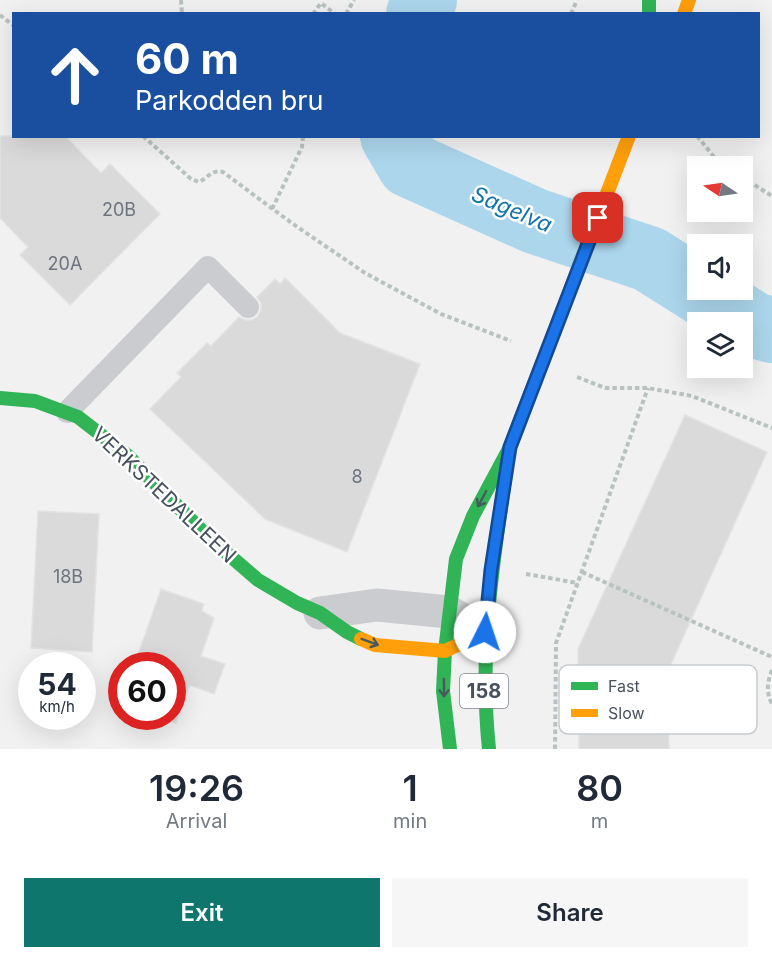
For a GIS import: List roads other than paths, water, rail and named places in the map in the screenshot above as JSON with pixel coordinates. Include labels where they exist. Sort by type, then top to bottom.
[{"type":"main road","name":"158","points":[[450,749],[443,691],[445,651],[456,559],[473,516],[510,447],[628,138]]},
{"type":"main road","name":"VERKSTEDALLEEN","points":[[0,398],[35,401],[78,417],[112,442],[207,536],[258,580],[297,603],[320,613],[347,632],[375,645],[445,651]]},
{"type":"main road","name":"158","points":[[489,749],[484,711],[485,632],[489,586],[510,447]]},
{"type":"main road","points":[[445,651],[485,632]]},
{"type":"street","points":[[320,613],[377,606],[449,612],[485,632]]},
{"type":"lane","points":[[67,412],[208,267],[248,307]]},
{"type":"waterway","name":"Sagelva","points":[[420,12],[424,0]]},
{"type":"waterway","name":"Sagelva","points":[[394,138],[410,165],[535,221],[649,259],[754,325],[772,330]]}]
